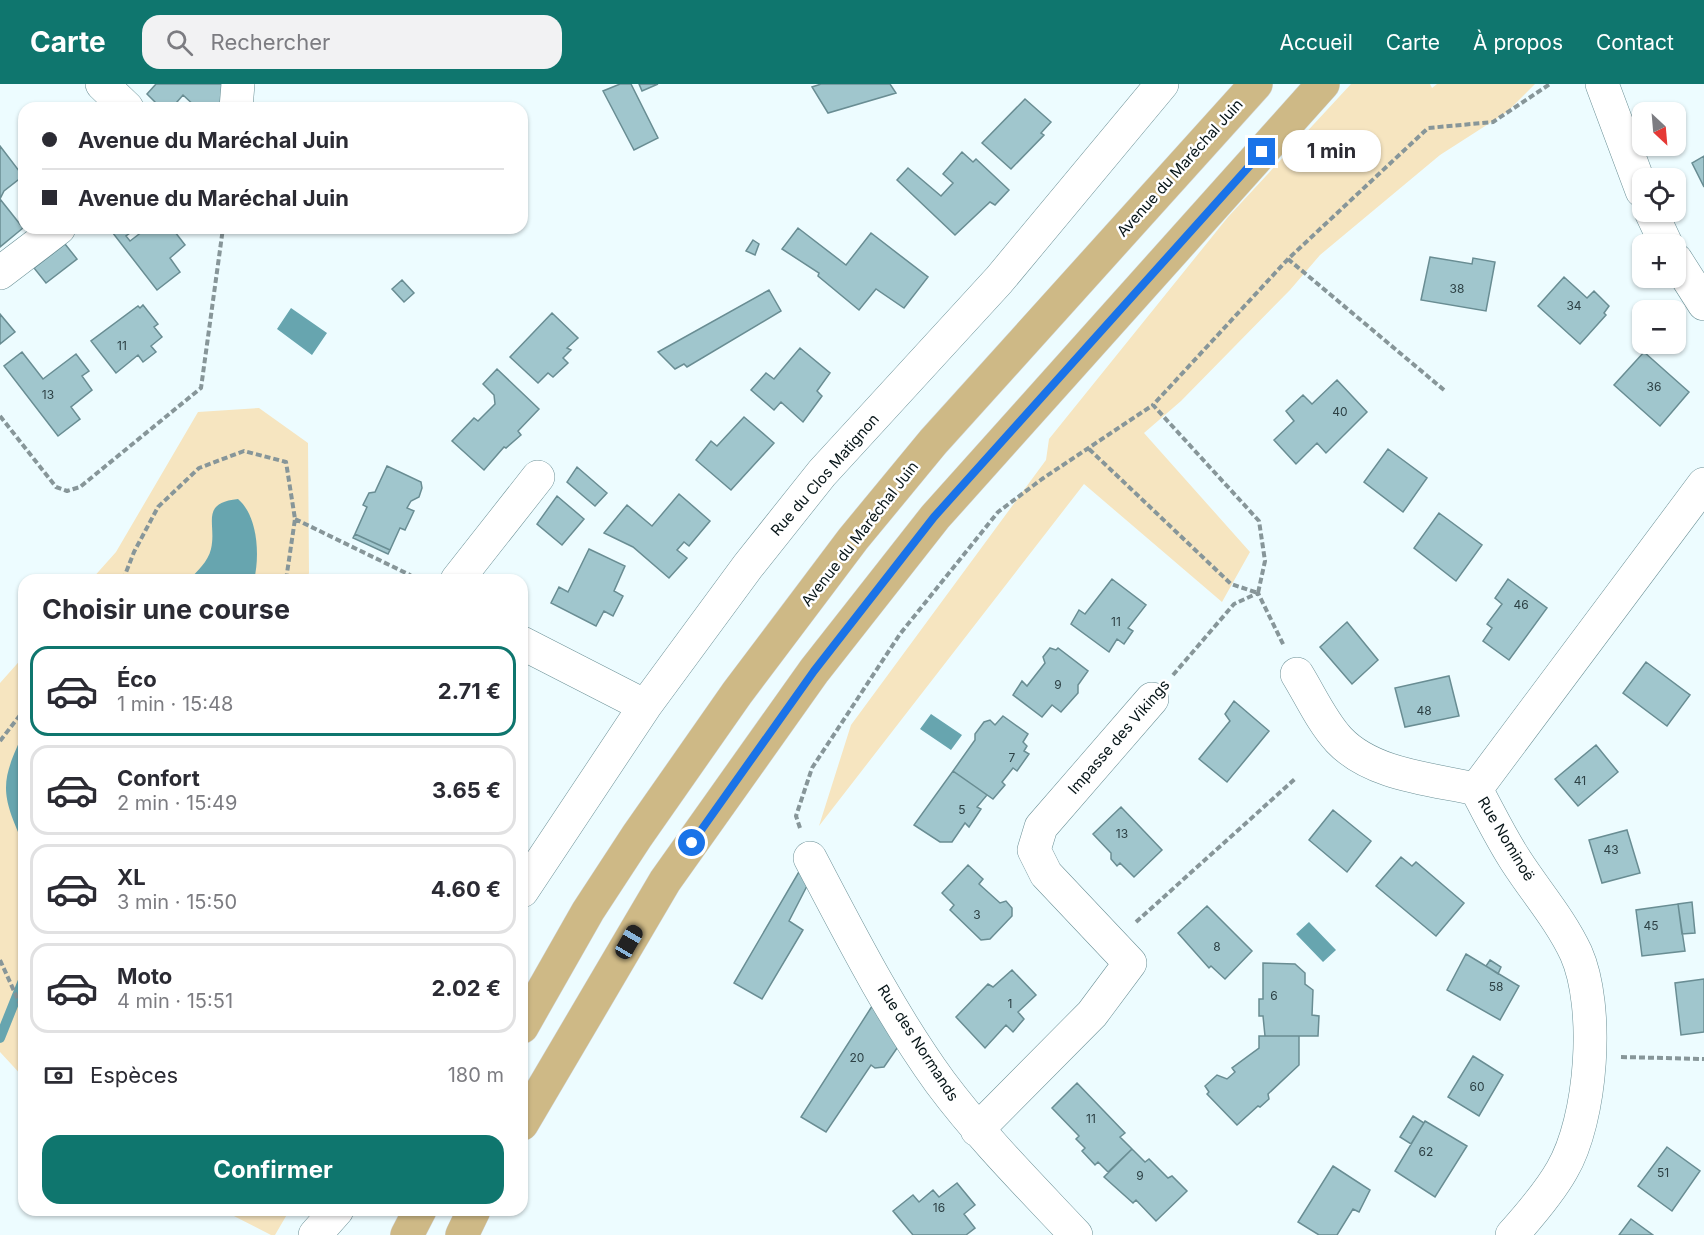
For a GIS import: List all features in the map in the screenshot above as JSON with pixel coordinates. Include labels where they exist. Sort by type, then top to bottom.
[{"type":"main road","name":"Avenue du Maréchal Juin","points":[[528,1017],[588,911],[637,836],[737,693],[853,539],[933,442],[1256,84]]},
{"type":"main road","points":[[528,1114],[665,881],[814,671],[934,517],[1323,84]]},
{"type":"main road","points":[[407,1235],[417,1216]]},
{"type":"main road","points":[[462,1235],[471,1216]]},
{"type":"street","points":[[102,84],[121,102]]},
{"type":"street","points":[[236,102],[238,84]]},
{"type":"street","name":"Rue du Clos Matignon","points":[[528,882],[645,706],[748,566],[822,473],[999,280],[1162,84]]},
{"type":"street","points":[[1602,84],[1633,168]]},
{"type":"street","points":[[0,273],[51,234]]},
{"type":"street","points":[[1686,276],[1704,304]]},
{"type":"street","points":[[462,574],[538,477]]},
{"type":"street","name":"Rue Nominoë","points":[[1512,1235],[1563,1170],[1581,1118],[1590,1056],[1588,999],[1576,954],[1553,913],[1516,861],[1476,789],[1704,484]]},
{"type":"street","points":[[528,646],[645,706]]},
{"type":"street","points":[[1297,674],[1338,739],[1357,755],[1390,770],[1476,789]]},
{"type":"street","name":"Impasse des Vikings","points":[[977,1130],[1092,1014],[1130,963],[1113,942],[1046,874],[1034,850],[1041,827],[1152,699]]},
{"type":"street","name":"Rue des Normands","points":[[810,858],[889,1001],[939,1080],[977,1130],[1076,1235]]},
{"type":"street","points":[[315,1235],[332,1216]]},
{"type":"path","points":[[810,858],[796,816],[812,768],[900,634],[998,512],[1042,479],[1153,405],[1288,259],[1428,128],[1493,122],[1550,84]]},
{"type":"path","points":[[0,416],[56,487],[67,491],[80,487],[201,388],[222,234]]},
{"type":"path","points":[[1288,259],[1444,390]]},
{"type":"path","points":[[1153,405],[1259,521],[1265,561],[1258,593],[1297,674]]},
{"type":"path","points":[[1089,449],[1231,584],[1258,593]]},
{"type":"path","points":[[125,574],[134,552],[159,507],[199,468],[244,451],[286,462],[295,519],[287,574]]},
{"type":"path","points":[[295,519],[408,574]]},
{"type":"path","name":"Impasse des Vikings","points":[[1152,699],[1234,604],[1258,593]]},
{"type":"path","points":[[0,741],[18,718]]},
{"type":"path","points":[[1113,942],[1296,778]]},
{"type":"path","points":[[0,960],[18,999]]},
{"type":"path","points":[[1590,1056],[1704,1059]]},
{"type":"shaded area","points":[[1351,84],[1430,84],[1432,88],[1437,84],[1535,84],[1507,112],[1440,155],[1320,255],[1290,290],[1181,401],[1144,433],[1250,552],[1222,602],[1084,484],[819,826],[851,725],[1046,460],[1049,439],[1228,217]]},
{"type":"shaded area","points":[[259,408],[308,443],[309,574],[96,574],[116,552],[198,412]]},
{"type":"shaded area","points":[[18,663],[18,1072],[0,1052],[0,683]]},
{"type":"shaded area","points":[[234,1216],[286,1216],[275,1235]]},
{"type":"water","points":[[291,308],[327,333],[312,355],[277,329]]},
{"type":"water","points":[[238,499],[250,515],[257,548],[255,574],[195,574],[210,554],[214,510],[226,501]]},
{"type":"water","points":[[931,714],[962,735],[951,750],[920,729]]},
{"type":"water","points":[[18,745],[18,832],[10,812],[6,788],[10,763]]},
{"type":"water","points":[[1309,922],[1336,950],[1323,962],[1296,934]]},
{"type":"building","points":[[156,84],[226,84],[224,102],[191,102],[183,95],[177,102],[155,102],[147,94]]},
{"type":"building","points":[[620,84],[631,84],[658,138],[634,150],[603,91]]},
{"type":"building","points":[[639,84],[658,84],[642,91]]},
{"type":"building","points":[[821,84],[890,84],[896,93],[828,113],[812,87]]},
{"type":"building","points":[[1025,99],[1051,122],[1041,133],[1044,135],[1011,169],[982,143]]},
{"type":"building","points":[[0,146],[18,169],[18,180],[4,191],[0,199]]},
{"type":"building","points":[[962,152],[973,162],[976,159],[1009,190],[995,205],[990,202],[955,235],[897,180],[908,168],[941,196],[953,183],[943,174]]},
{"type":"building","points":[[1704,156],[1704,187],[1692,163]]},
{"type":"building","points":[[0,199],[18,222],[18,232],[0,247]]},
{"type":"building","points":[[798,228],[846,265],[871,233],[928,277],[904,308],[876,289],[859,310],[818,276],[819,273],[782,249]]},
{"type":"building","points":[[114,234],[129,234],[126,236],[130,241],[139,234],[177,234],[185,245],[170,258],[180,272],[157,290]]},
{"type":"building","points":[[753,240],[759,244],[755,255],[746,251]]},
{"type":"building","points":[[65,244],[77,259],[46,283],[34,268]]},
{"type":"building","points":[[1430,257],[1472,264],[1473,258],[1495,262],[1486,311],[1421,300]]},
{"type":"building","points":[[1564,277],[1587,298],[1594,291],[1609,306],[1604,313],[1606,315],[1580,344],[1538,306]]},
{"type":"building","points":[[402,280],[414,293],[404,302],[392,289]]},
{"type":"building","points":[[769,290],[781,311],[687,367],[684,364],[675,369],[658,352]]},
{"type":"building","points":[[143,305],[158,324],[154,327],[162,337],[151,346],[156,352],[143,362],[138,355],[116,373],[91,341],[138,306],[140,308]]},
{"type":"building","points":[[552,313],[578,338],[567,348],[571,350],[563,358],[568,363],[553,377],[548,373],[538,383],[510,357]]},
{"type":"building","points":[[0,314],[15,332],[0,344]]},
{"type":"building","points":[[800,348],[830,373],[817,391],[822,396],[803,422],[781,402],[774,410],[751,390],[766,373],[774,379]]},
{"type":"building","points":[[22,352],[43,379],[76,354],[89,371],[82,376],[92,390],[71,407],[80,419],[58,436],[4,366]]},
{"type":"building","points":[[1642,354],[1646,354],[1689,392],[1660,426],[1614,385]]},
{"type":"building","points":[[497,369],[539,409],[518,431],[521,435],[506,448],[504,447],[484,470],[452,441],[474,418],[478,421],[495,404],[494,395],[483,384]]},
{"type":"building","points":[[1337,380],[1367,412],[1326,453],[1317,443],[1296,464],[1274,440],[1294,421],[1286,411],[1303,395],[1312,404]]},
{"type":"building","points":[[744,417],[774,443],[731,490],[696,460],[711,441],[717,446]]},
{"type":"building","points":[[1388,449],[1427,478],[1403,512],[1364,482]]},
{"type":"building","points":[[387,466],[421,482],[422,488],[419,497],[411,501],[407,508],[414,511],[405,530],[400,528],[390,550],[355,534],[367,507],[363,505],[369,493],[375,492]]},
{"type":"building","points":[[577,467],[607,493],[595,506],[567,482]]},
{"type":"building","points":[[679,494],[710,521],[689,546],[684,542],[677,550],[687,558],[669,578],[633,547],[604,533],[627,505],[652,526]]},
{"type":"building","points":[[557,496],[584,519],[562,545],[537,524]]},
{"type":"building","points":[[1439,513],[1482,545],[1456,581],[1414,548]]},
{"type":"building","points":[[355,534],[390,550],[388,554],[353,538]]},
{"type":"building","points":[[589,549],[625,566],[614,591],[623,596],[613,616],[604,611],[596,626],[551,603],[559,587],[568,592]]},
{"type":"building","points":[[1112,579],[1146,605],[1128,628],[1133,631],[1124,644],[1117,639],[1109,652],[1071,624],[1079,610],[1085,614]]},
{"type":"building","points":[[1508,579],[1547,608],[1509,660],[1483,641],[1492,628],[1487,624],[1502,604],[1495,598]]},
{"type":"building","points":[[1347,622],[1378,660],[1352,684],[1320,647]]},
{"type":"building","points":[[1050,648],[1056,650],[1058,648],[1088,671],[1078,685],[1078,693],[1061,712],[1052,705],[1042,717],[1013,695],[1022,681],[1027,686],[1045,663],[1043,657]]},
{"type":"building","points":[[1646,662],[1690,695],[1667,726],[1623,693]]},
{"type":"building","points":[[1449,676],[1459,716],[1405,727],[1395,688]]},
{"type":"building","points":[[1234,701],[1269,731],[1227,782],[1199,759],[1230,721],[1225,714]]},
{"type":"building","points":[[1003,716],[1028,734],[1023,742],[1027,746],[1024,751],[1029,754],[1017,771],[1013,768],[1002,782],[1005,785],[993,799],[953,771],[975,740],[975,734],[984,722],[990,720],[995,725]]},
{"type":"building","points":[[1596,745],[1618,772],[1578,806],[1555,779]]},
{"type":"building","points":[[953,771],[987,795],[977,807],[981,809],[969,827],[965,823],[952,842],[940,842],[914,825]]},
{"type":"building","points":[[1121,807],[1162,850],[1134,877],[1120,863],[1117,866],[1111,859],[1111,853],[1093,834]]},
{"type":"building","points":[[1333,810],[1371,841],[1347,872],[1309,840]]},
{"type":"building","points":[[1627,830],[1640,873],[1602,883],[1589,840]]},
{"type":"building","points":[[1401,857],[1412,866],[1416,862],[1464,903],[1436,936],[1376,886]]},
{"type":"building","points":[[968,865],[983,879],[979,884],[1000,903],[1006,901],[1012,908],[1012,916],[990,939],[981,940],[950,910],[954,905],[942,893]]},
{"type":"building","points":[[800,870],[808,884],[789,921],[803,930],[762,999],[734,983]]},
{"type":"building","points":[[1692,902],[1695,933],[1682,934],[1678,904]]},
{"type":"building","points":[[1678,904],[1685,951],[1642,956],[1636,910]]},
{"type":"building","points":[[1207,906],[1252,951],[1225,979],[1211,966],[1209,968],[1178,933]]},
{"type":"building","points":[[1466,954],[1519,986],[1500,1020],[1447,990]]},
{"type":"building","points":[[1490,960],[1501,967],[1498,974],[1486,966]]},
{"type":"building","points":[[1263,963],[1295,964],[1305,973],[1305,984],[1313,990],[1312,1015],[1319,1016],[1318,1036],[1265,1036],[1263,1016],[1259,1016],[1259,999],[1263,999]]},
{"type":"building","points":[[1012,970],[1036,995],[1018,1012],[1024,1019],[1013,1032],[1006,1025],[985,1048],[956,1017],[988,984],[993,987]]},
{"type":"building","points":[[1704,979],[1704,1032],[1681,1035],[1675,983]]},
{"type":"building","points":[[876,1000],[902,1041],[884,1067],[875,1068],[871,1065],[826,1132],[801,1117]]},
{"type":"building","points":[[1259,1036],[1299,1036],[1299,1065],[1268,1094],[1269,1099],[1237,1125],[1207,1094],[1209,1092],[1205,1086],[1217,1075],[1227,1079],[1235,1072],[1232,1068],[1259,1048]]},
{"type":"building","points":[[1473,1056],[1503,1075],[1479,1116],[1448,1097]]},
{"type":"building","points":[[1077,1083],[1125,1133],[1120,1137],[1132,1149],[1108,1172],[1098,1162],[1095,1165],[1082,1151],[1085,1148],[1076,1139],[1079,1136],[1052,1108]]},
{"type":"building","points":[[1413,1116],[1424,1123],[1411,1144],[1400,1137]]},
{"type":"building","points":[[1425,1121],[1467,1146],[1435,1197],[1395,1171]]},
{"type":"building","points":[[1667,1147],[1700,1171],[1672,1211],[1638,1186]]},
{"type":"building","points":[[1132,1149],[1145,1162],[1149,1159],[1168,1178],[1172,1176],[1187,1191],[1156,1221],[1136,1200],[1133,1203],[1104,1177]]},
{"type":"building","points":[[1333,1166],[1370,1190],[1359,1212],[1353,1209],[1337,1235],[1319,1235],[1298,1222]]},
{"type":"building","points":[[957,1183],[975,1205],[964,1214],[975,1228],[966,1235],[913,1235],[893,1211],[913,1195],[919,1202],[933,1190],[939,1197]]},
{"type":"building","points":[[1631,1219],[1653,1235],[1619,1235]]},
{"type":"waterway","points":[[0,1038],[18,993]]},
{"type":"route","points":[[692,843],[814,671],[934,517],[1262,152]]}]
